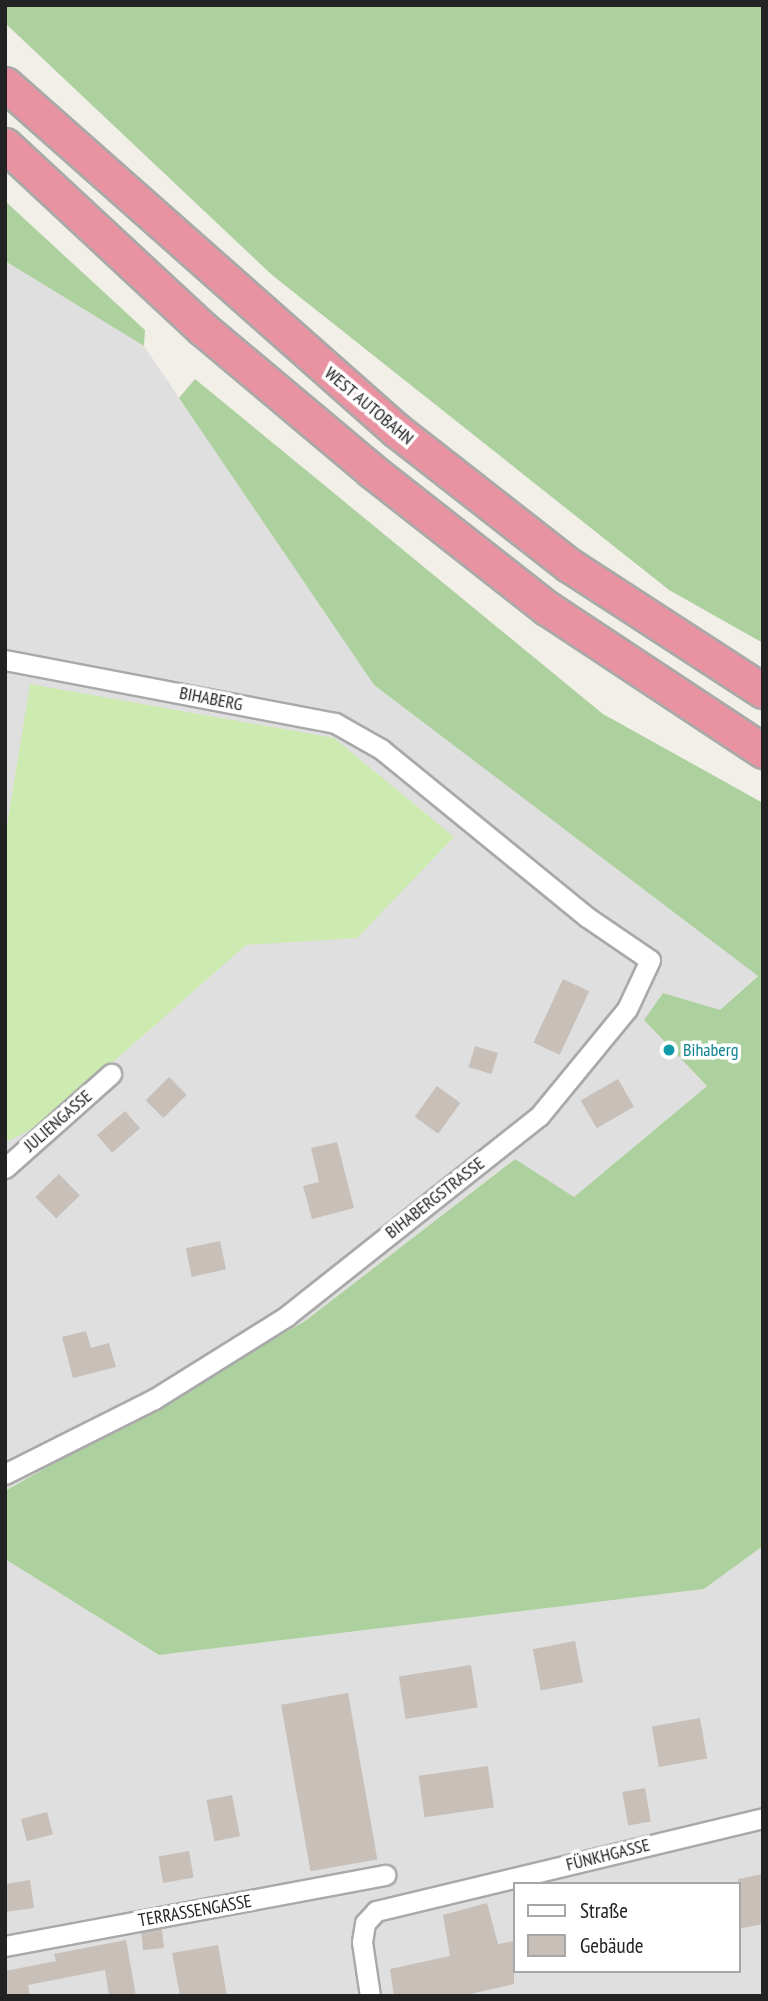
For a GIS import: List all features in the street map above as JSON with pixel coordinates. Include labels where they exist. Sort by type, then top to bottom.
[{"type":"highway","name":"WEST AUTOBAHN","points":[[5,84],[396,430],[569,565],[763,691]]},
{"type":"highway","points":[[5,145],[203,329],[372,471],[547,608],[763,751]]},
{"type":"street","name":"BIHABERG","points":[[5,660],[335,723],[381,749],[500,849]]},
{"type":"street","name":"BIHABERGSTRASSE","points":[[5,1474],[154,1399],[287,1316],[539,1116],[627,1009],[650,960],[500,849]]},
{"type":"street","name":"JULIENGASSE","points":[[5,1168],[111,1074]]},
{"type":"street","name":"FÜNKHGASSE","points":[[370,1996],[362,1942],[365,1923],[376,1911],[763,1818]]},
{"type":"street","name":"TERRASSENGASSE","points":[[5,1946],[385,1875]]},
{"type":"shaded area","points":[[5,261],[144,346],[374,685],[758,975],[720,1010],[644,1020],[707,1086],[573,1198],[514,1159],[305,1321],[5,1491]]},
{"type":"shaded area","points":[[763,1546],[763,1996],[5,1996],[5,1559],[159,1655],[704,1589]]},
{"type":"green space","points":[[5,5],[763,5],[763,643],[669,590],[272,275],[5,23]]},
{"type":"green space","points":[[5,201],[145,330],[144,346],[5,261]]},
{"type":"green space","points":[[195,379],[603,714],[763,803],[763,1546],[704,1589],[159,1655],[5,1559],[5,1491],[305,1321],[515,1159],[574,1197],[707,1086],[644,1020],[663,993],[720,1010],[758,976],[374,685],[179,398]]},
{"type":"green space","points":[[30,684],[334,738],[454,837],[357,938],[246,945],[46,1121],[5,1143],[5,838]]},
{"type":"building","points":[[563,979],[589,991],[560,1055],[533,1042]]},
{"type":"building","points":[[475,1046],[498,1053],[492,1074],[469,1067]]},
{"type":"building","points":[[169,1077],[187,1095],[163,1118],[146,1100]]},
{"type":"building","points":[[618,1079],[634,1107],[597,1128],[581,1100]]},
{"type":"building","points":[[437,1086],[460,1103],[438,1134],[415,1117]]},
{"type":"building","points":[[125,1111],[140,1128],[112,1153],[97,1135]]},
{"type":"building","points":[[337,1142],[354,1208],[312,1219],[303,1186],[319,1182],[311,1148]]},
{"type":"building","points":[[59,1174],[80,1196],[56,1219],[35,1197]]},
{"type":"building","points":[[220,1241],[226,1269],[192,1277],[186,1248]]},
{"type":"building","points":[[86,1331],[91,1348],[109,1343],[116,1367],[73,1378],[62,1337]]},
{"type":"building","points":[[575,1641],[583,1682],[541,1690],[533,1649]]},
{"type":"building","points":[[471,1665],[478,1707],[406,1719],[399,1676]]},
{"type":"building","points":[[348,1693],[377,1859],[310,1871],[281,1705]]},
{"type":"building","points":[[700,1718],[707,1758],[659,1767],[652,1727]]},
{"type":"building","points":[[488,1766],[494,1808],[425,1817],[419,1776]]},
{"type":"building","points":[[645,1788],[651,1821],[628,1825],[622,1792]]},
{"type":"building","points":[[232,1795],[240,1836],[214,1841],[206,1800]]},
{"type":"building","points":[[47,1812],[53,1834],[27,1841],[21,1819]]},
{"type":"building","points":[[189,1851],[194,1878],[163,1883],[158,1856]]},
{"type":"building","points":[[763,1874],[763,1924],[740,1929],[738,1879]]},
{"type":"building","points":[[30,1880],[34,1908],[5,1912],[5,1884]]},
{"type":"building","points":[[487,1903],[498,1944],[512,1941],[514,1984],[462,1996],[394,1996],[390,1969],[450,1956],[443,1915]]},
{"type":"building","points":[[162,1929],[164,1948],[143,1950],[141,1931]]},
{"type":"building","points":[[126,1940],[136,1996],[109,1996],[105,1970],[28,1985],[30,1996],[5,1996],[5,1971],[56,1961],[54,1954]]},
{"type":"building","points":[[218,1945],[227,1996],[180,1996],[172,1953]]},
{"type":"place","name":"Bihaberg","points":[[669,1050]]}]
